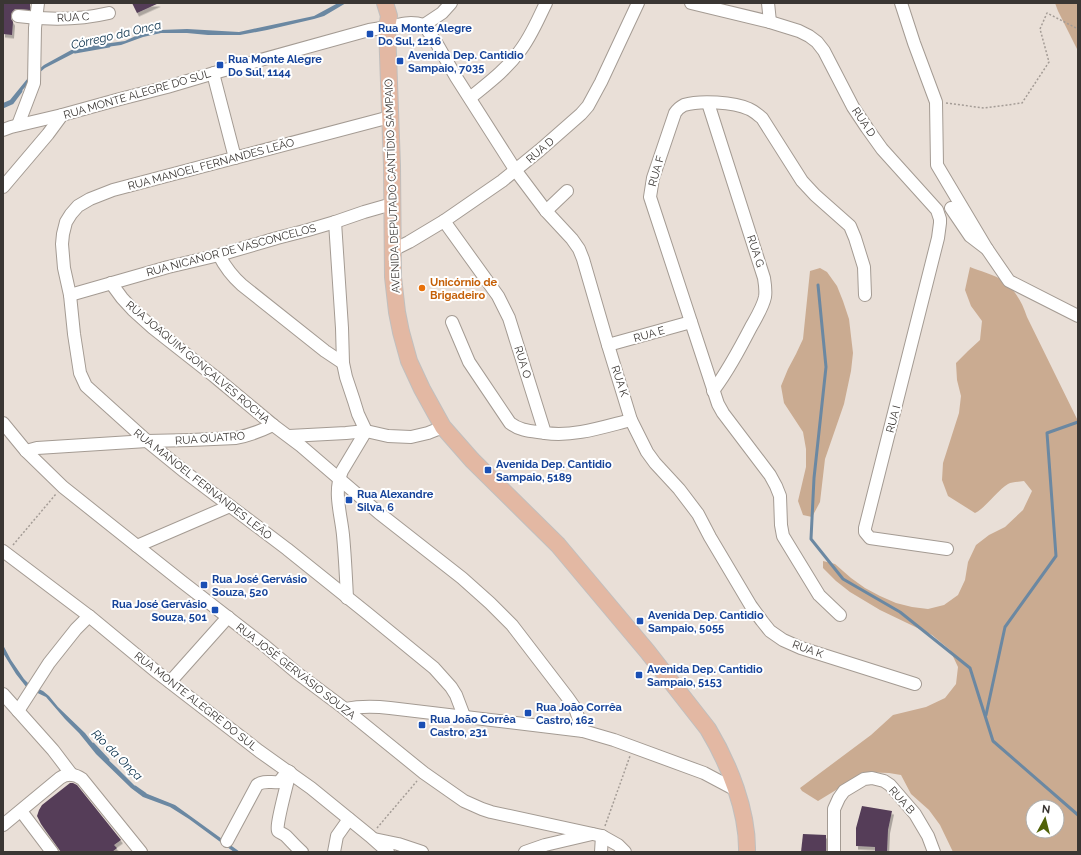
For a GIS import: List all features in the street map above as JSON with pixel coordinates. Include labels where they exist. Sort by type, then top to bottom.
[{"type":"main road","name":"AVENIDA DEPUTADO CANTÍDIO SAMPAIO","points":[[385,3],[389,16],[387,27],[392,166],[393,282],[401,332],[409,360],[422,389],[443,428],[476,464],[558,545],[647,651],[708,729],[716,742],[730,772],[736,790],[745,829],[747,852]]},
{"type":"street","points":[[18,125],[34,82],[38,3]]},
{"type":"street","points":[[387,27],[403,23],[424,25],[442,13],[451,3]]},
{"type":"street","points":[[470,98],[508,65],[520,51],[536,25],[546,3]]},
{"type":"street","name":"RUA D","points":[[393,250],[444,221],[516,171],[581,114],[588,106],[601,82],[638,3]]},
{"type":"street","name":"RUA D","points":[[692,3],[770,22],[799,31],[817,42],[824,51],[853,107],[867,128],[887,155],[934,207],[938,214],[940,224]]},
{"type":"street","points":[[768,3],[770,22]]},
{"type":"street","points":[[901,3],[936,102],[937,165],[986,249],[1009,281],[1078,316]]},
{"type":"street","name":"RUA C","points":[[18,16],[36,23],[92,17],[109,13]]},
{"type":"street","name":"RUA K","points":[[424,25],[516,171],[546,211],[572,239],[579,249],[631,420],[647,452],[679,489],[698,514],[751,606],[762,621],[770,630],[783,640],[801,648],[915,684]]},
{"type":"street","name":"RUA MONTE ALEGRE DO SUL","points":[[3,130],[167,87],[369,30],[387,27]]},
{"type":"street","points":[[214,73],[234,158]]},
{"type":"street","name":"RUA G","points":[[708,103],[766,288],[765,297],[759,313],[727,372],[713,391]]},
{"type":"street","name":"RUA F","points":[[840,615],[819,595],[786,541],[781,530],[780,496],[770,474],[723,414],[718,404],[650,197],[653,178],[675,113],[679,108],[684,105],[729,103],[748,109],[762,118],[802,181],[850,226],[856,238],[864,267],[865,294]]},
{"type":"street","points":[[3,187],[48,134],[62,115]]},
{"type":"street","name":"RUA MANOEL FERNANDES LEÃO","points":[[390,117],[113,190],[90,199],[78,206],[66,222],[62,244],[64,268],[70,295],[80,373],[82,380],[91,392],[146,441],[287,549],[434,668],[451,687],[456,695],[464,716]]},
{"type":"street","points":[[546,211],[567,192]]},
{"type":"street","name":"RUA NICANOR DE VASCONCELOS","points":[[70,295],[308,230],[392,204]]},
{"type":"street","points":[[951,208],[970,236],[986,249]]},
{"type":"street","name":"RUA O","points":[[444,221],[498,296],[509,318],[544,433]]},
{"type":"street","points":[[335,222],[343,363],[358,414],[366,431]]},
{"type":"street","name":"RUA I","points":[[940,224],[932,265],[865,528],[867,535],[870,538],[947,549]]},
{"type":"street","points":[[219,255],[225,267],[242,285],[325,351],[343,363]]},
{"type":"street","name":"RUA JOAQUIM GONÇALVES ROCHA","points":[[111,283],[122,298],[153,328],[273,425],[289,436],[379,513],[462,578],[499,611],[512,624],[568,698],[575,708],[583,731]]},
{"type":"street","points":[[452,322],[469,362],[510,423],[515,427],[523,430],[544,433],[574,434],[631,420]]},
{"type":"street","name":"RUA E","points":[[608,345],[690,322]]},
{"type":"street","name":"RUA JOSÉ GERVÁSIO SOUZA","points":[[3,423],[26,451],[63,487],[424,773],[464,802],[482,810],[598,834],[618,845],[625,852]]},
{"type":"street","name":"RUA QUATRO","points":[[26,451],[37,448],[146,441],[236,438],[248,436],[273,425]]},
{"type":"street","points":[[289,436],[366,431],[388,436],[411,437],[443,428]]},
{"type":"street","points":[[347,598],[343,534],[337,488],[342,471],[366,431]]},
{"type":"street","points":[[137,546],[230,506]]},
{"type":"street","name":"RUA MONTE ALEGRE DO SUL","points":[[4,553],[89,616],[170,682],[349,819],[388,852]]},
{"type":"street","points":[[18,711],[49,663],[76,629],[89,616]]},
{"type":"street","points":[[170,682],[228,617]]},
{"type":"street","points":[[3,694],[52,750],[70,775]]},
{"type":"street","points":[[345,709],[371,706],[583,731],[633,747],[704,773],[736,790]]},
{"type":"street","points":[[227,841],[257,785],[262,782],[279,782],[289,772]]},
{"type":"street","points":[[289,772],[277,829],[302,852]]},
{"type":"street","points":[[704,773],[713,774],[730,772]]},
{"type":"street","points":[[3,825],[60,778],[70,775],[78,776],[141,852]]},
{"type":"street","name":"RUA B","points":[[834,852],[834,809],[839,798],[844,791],[864,779],[872,778],[884,781],[890,785],[915,814],[928,836],[934,852]]},
{"type":"street","points":[[21,811],[52,852]]},
{"type":"street","points":[[334,852],[337,836],[349,819]]},
{"type":"street","points":[[525,852],[598,834],[601,852]]},
{"type":"street","points":[[372,838],[398,844],[422,852]]},
{"type":"path","points":[[936,102],[984,108],[1022,103],[1049,62],[1040,29],[1047,13],[1078,29]]},
{"type":"path","points":[[4,553],[63,487]]},
{"type":"path","points":[[598,834],[633,747]]},
{"type":"path","points":[[372,838],[424,773]]},
{"type":"shaded area","points":[[1055,3],[1078,3],[1078,51],[1058,11]]},
{"type":"shaded area","points":[[970,267],[996,277],[1012,289],[1023,306],[1078,421],[1078,852],[953,852],[940,825],[929,810],[911,794],[901,775],[863,772],[818,801],[802,791],[800,788],[871,735],[893,715],[926,707],[945,698],[956,684],[958,667],[950,650],[932,635],[880,610],[850,592],[823,568],[823,561],[835,564],[865,588],[896,603],[928,609],[944,605],[958,595],[965,580],[968,562],[976,545],[989,535],[1005,527],[1023,510],[1032,491],[1024,481],[1010,483],[975,513],[948,496],[942,480],[943,463],[959,413],[961,396],[957,380],[956,363],[980,340],[982,321],[971,306],[965,290]]},
{"type":"shaded area","points":[[820,268],[827,272],[837,286],[843,301],[849,319],[853,353],[844,404],[825,459],[820,502],[812,517],[803,515],[798,501],[806,467],[806,449],[803,432],[784,403],[781,386],[803,339],[810,271]]},
{"type":"water","points":[[338,3],[346,3],[324,16],[240,35],[161,33],[143,37],[121,45],[78,51],[45,68],[33,78],[12,103],[3,107],[3,103],[10,100],[28,78],[44,65],[75,48],[125,41],[142,33],[160,30],[187,29],[239,32],[314,16]]},
{"type":"water","points":[[3,645],[24,679],[30,685],[43,691],[49,696],[58,707],[85,733],[99,751],[140,791],[175,805],[240,852],[234,852],[170,807],[143,797],[131,788],[96,754],[46,697],[27,688],[3,653]]},
{"type":"building","points":[[3,3],[30,3],[30,10],[15,9],[12,12],[12,35],[3,34]]},
{"type":"building","points":[[132,3],[159,3],[137,13]]},
{"type":"building","points":[[70,783],[77,785],[121,840],[114,845],[117,848],[112,852],[61,852],[41,824],[37,816],[42,805]]},
{"type":"building","points":[[862,806],[892,811],[888,830],[887,852],[875,852],[875,847],[856,846],[856,828]]},
{"type":"building","points":[[803,834],[826,835],[826,852],[801,852]]},
{"type":"waterway","name":"Córrego da Onça","points":[[75,52],[109,46]]},
{"type":"waterway","name":"Córrego da Onça","points":[[3,107],[12,103],[21,91]]},
{"type":"waterway","points":[[818,285],[826,367],[814,478],[811,539],[843,579],[900,612],[970,668],[993,741],[1078,815]]},
{"type":"waterway","points":[[986,715],[1005,627],[1056,556],[1047,433],[1078,422]]},
{"type":"waterway","name":"Rio da Onça","points":[[93,744],[108,760]]},
{"type":"waterway","name":"Rio da Onça","points":[[135,787],[145,794]]},
{"type":"place","name":"Rua Monte Alegre Do Sul, 1216","points":[[370,34]]},
{"type":"place","name":"Avenida Dep. Cantidio Sampaio, 7035","points":[[400,61]]},
{"type":"place","name":"Rua Monte Alegre Do Sul, 1144","points":[[220,65]]},
{"type":"place","name":"Unicórnio de Brigadeiro","points":[[422,288]]},
{"type":"place","name":"Avenida Dep. Cantidio Sampaio, 5189","points":[[488,470]]},
{"type":"place","name":"Rua Alexandre Silva, 6","points":[[349,500]]},
{"type":"place","name":"Rua José Gervásio Souza, 520","points":[[204,585]]},
{"type":"place","name":"Rua José Gervásio Souza, 501","points":[[215,610]]},
{"type":"place","name":"Avenida Dep. Cantidio Sampaio, 5055","points":[[640,621]]},
{"type":"place","name":"Avenida Dep. Cantidio Sampaio, 5153","points":[[639,675]]},
{"type":"place","name":"Rua João Corrêa Castro, 162","points":[[528,713]]},
{"type":"place","name":"Rua João Corrêa Castro, 231","points":[[422,725]]}]
